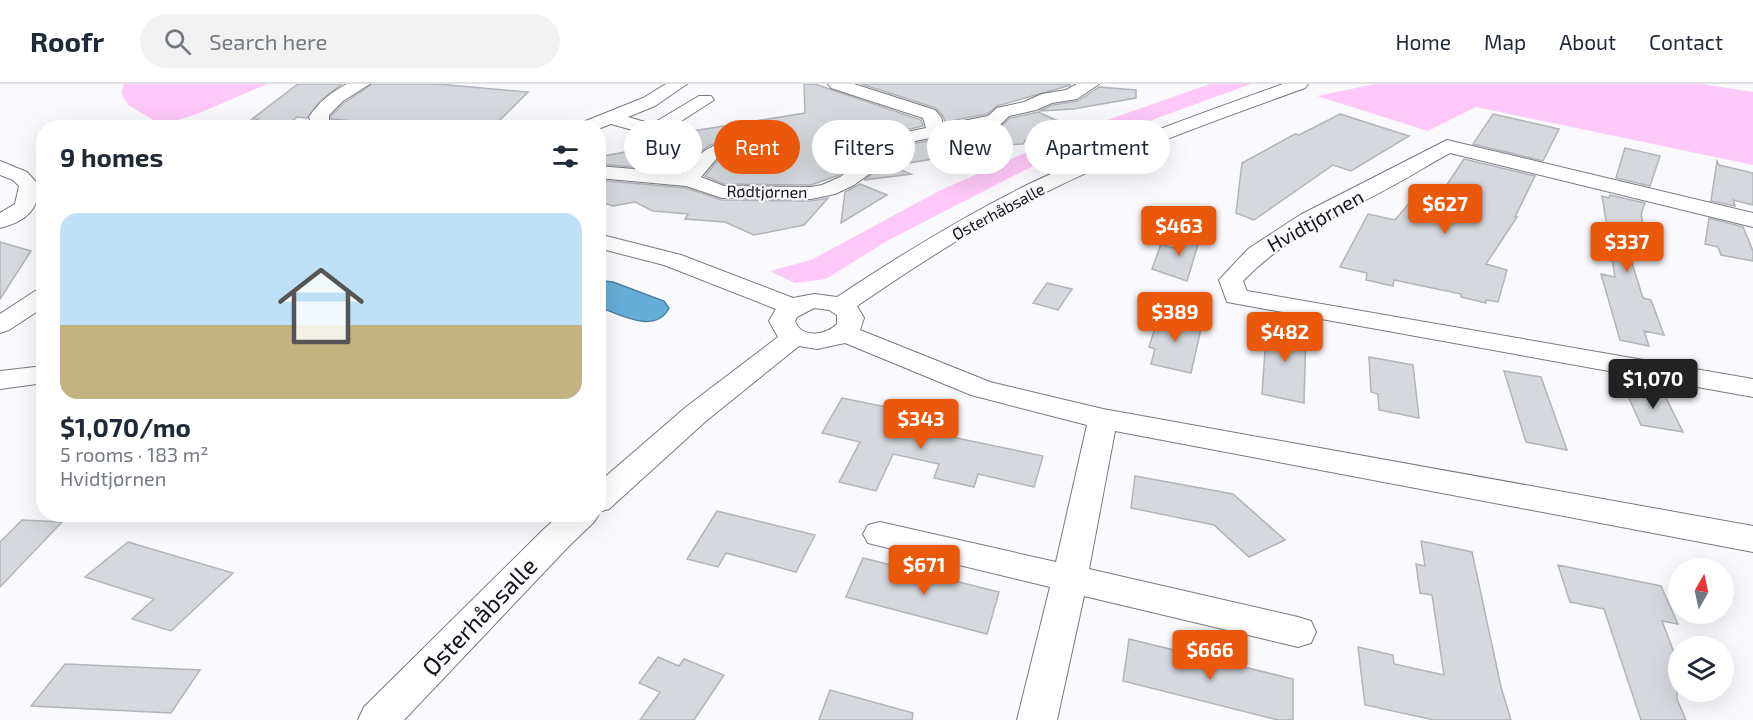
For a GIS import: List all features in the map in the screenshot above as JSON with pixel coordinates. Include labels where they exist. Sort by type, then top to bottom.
[{"type":"street","points":[[319,120],[318,117],[324,107],[346,91],[361,84]]},
{"type":"street","points":[[642,84],[674,87]]},
{"type":"street","points":[[837,84],[929,114],[932,120]]},
{"type":"street","name":"Rødtjørnen","points":[[994,120],[1003,112],[1030,106],[1048,98],[1071,95],[1090,84]]},
{"type":"street","name":"Østerhåbsalle","points":[[842,319],[907,261],[975,221],[1063,176],[1137,144],[1299,84]]},
{"type":"street","points":[[605,120],[649,102],[674,87]]},
{"type":"street","points":[[610,118],[654,130],[705,100]]},
{"type":"street","name":"Rødtjørnen","points":[[606,173],[689,180],[722,192],[811,193],[828,190],[855,176],[909,137],[927,133]]},
{"type":"street","name":"Hvidtjørnen","points":[[1753,220],[1627,187],[1447,146],[1387,181],[1308,220],[1256,254],[1231,280],[1236,297],[1753,388]]},
{"type":"street","points":[[689,180],[710,153],[714,152]]},
{"type":"street","points":[[0,166],[20,176],[29,185],[29,201],[23,210],[0,221]]},
{"type":"street","points":[[606,242],[622,245],[711,273],[792,308]]},
{"type":"street","points":[[0,325],[36,301]]},
{"type":"street","points":[[842,319],[827,340],[805,340],[795,337],[783,327],[782,321],[785,314],[792,308],[814,301],[827,301],[842,319],[981,389],[1103,419],[1753,539]]},
{"type":"street","points":[[606,494],[696,414],[795,337]]},
{"type":"street","points":[[0,380],[36,375]]},
{"type":"street","points":[[1037,720],[1070,579],[1103,419]]},
{"type":"street","name":"Østerhåbsalle","points":[[378,720],[574,522]]},
{"type":"street","points":[[880,534],[1298,632]]},
{"type":"shaded area","points":[[124,84],[267,84],[178,120],[154,120],[128,105],[121,93]]},
{"type":"shaded area","points":[[1210,84],[1251,84],[1152,120],[1107,120]]},
{"type":"shaded area","points":[[1375,84],[1701,84],[1753,92],[1753,165],[1476,107],[1428,131],[1317,96]]},
{"type":"shaded area","points":[[1025,153],[1025,170],[885,242],[826,279],[795,283],[770,271],[811,260],[939,191],[977,174],[1013,174],[1013,158]]},
{"type":"water","points":[[606,281],[664,301],[669,308],[663,316],[655,320],[627,318],[606,310]]},
{"type":"building","points":[[298,84],[342,84],[320,101],[307,118],[252,119]]},
{"type":"building","points":[[372,84],[437,84],[528,92],[500,120],[331,119],[331,116],[344,103]]},
{"type":"building","points":[[804,84],[815,84],[921,120],[923,126],[915,128],[915,120],[812,120],[812,174],[840,174],[811,185],[724,184],[705,176],[714,165],[714,174],[800,174],[800,120],[761,120],[805,113]]},
{"type":"building","points":[[861,84],[1071,85],[997,106],[987,114],[956,120],[944,120],[936,108]]},
{"type":"building","points":[[1099,87],[1136,90],[1136,98],[1073,109],[1039,111],[1053,105],[1078,101]]},
{"type":"building","points":[[1038,112],[1056,120],[1025,120],[1025,141],[1023,144],[1013,144],[1013,120],[1008,120]]},
{"type":"building","points":[[1340,114],[1409,136],[1351,171],[1333,165],[1254,220],[1236,213],[1242,163],[1295,134],[1299,135]]},
{"type":"building","points":[[1493,114],[1559,129],[1543,161],[1473,144]]},
{"type":"building","points":[[714,128],[714,144],[702,151],[702,130]]},
{"type":"building","points":[[927,141],[927,160],[915,162],[916,143]]},
{"type":"building","points":[[1625,148],[1660,156],[1650,186],[1616,178]]},
{"type":"building","points":[[624,152],[624,166],[606,165],[606,156]]},
{"type":"building","points":[[1464,159],[1535,176],[1515,217],[1517,217],[1486,264],[1507,270],[1498,302],[1486,300],[1486,303],[1461,297],[1461,294],[1394,280],[1393,286],[1366,280],[1367,273],[1340,267],[1368,214],[1395,220],[1421,189],[1440,195]]},
{"type":"building","points":[[1717,161],[1719,165],[1753,173],[1753,205],[1733,200],[1735,206],[1711,201]]},
{"type":"building","points":[[872,174],[911,174],[864,180]]},
{"type":"building","points":[[606,181],[686,188],[722,200],[811,201],[828,198],[804,225],[754,235],[725,222],[685,219],[688,214],[653,211],[635,202],[613,206],[606,204]]},
{"type":"building","points":[[860,184],[887,195],[841,223],[845,192]]},
{"type":"building","points":[[1610,195],[1645,203],[1641,214],[1647,243],[1624,238],[1643,298],[1651,300],[1664,335],[1644,331],[1649,346],[1620,340],[1601,274],[1615,277],[1602,196],[1609,198]]},
{"type":"building","points":[[1709,218],[1743,227],[1753,251],[1753,261],[1721,255],[1718,247],[1705,244]]},
{"type":"building","points":[[1205,221],[1187,281],[1152,269],[1161,244],[1176,249]]},
{"type":"building","points":[[0,242],[31,251],[0,299]]},
{"type":"building","points":[[1047,283],[1072,289],[1058,310],[1033,303]]},
{"type":"building","points":[[1159,315],[1202,324],[1191,373],[1151,364],[1155,349],[1149,347]]},
{"type":"building","points":[[1267,323],[1306,330],[1304,403],[1262,394]]},
{"type":"building","points":[[1369,357],[1413,365],[1419,418],[1379,410],[1378,394],[1371,392]]},
{"type":"building","points":[[1504,371],[1541,377],[1567,450],[1526,442]]},
{"type":"building","points":[[1624,387],[1664,394],[1683,432],[1641,425]]},
{"type":"building","points":[[842,398],[896,409],[889,424],[1043,456],[1034,487],[978,474],[974,487],[934,478],[939,464],[893,454],[876,491],[839,482],[860,442],[822,433]]},
{"type":"building","points":[[1135,476],[1233,494],[1285,540],[1249,557],[1214,525],[1131,508]]},
{"type":"building","points":[[717,511],[815,535],[796,572],[726,553],[718,567],[687,559]]},
{"type":"building","points":[[22,520],[62,522],[0,587],[0,542]]},
{"type":"building","points":[[1421,541],[1472,552],[1501,687],[1511,720],[1434,720],[1365,705],[1358,647],[1393,655],[1394,664],[1444,675],[1432,595],[1420,593],[1416,564],[1425,566]]},
{"type":"building","points":[[128,542],[233,573],[171,631],[132,619],[154,599],[85,577]]},
{"type":"building","points":[[863,558],[999,592],[987,634],[846,597]]},
{"type":"building","points":[[1558,565],[1661,586],[1668,602],[1668,622],[1662,621],[1668,637],[1668,702],[1678,702],[1686,720],[1641,720],[1604,609],[1570,602]]},
{"type":"building","points":[[1129,639],[1293,679],[1293,720],[1278,720],[1123,681]]},
{"type":"building","points":[[658,657],[679,666],[684,659],[724,675],[694,720],[640,720],[660,692],[639,683]]},
{"type":"building","points":[[65,664],[200,670],[171,713],[31,706]]},
{"type":"building","points":[[830,690],[913,713],[912,720],[819,720]]}]
